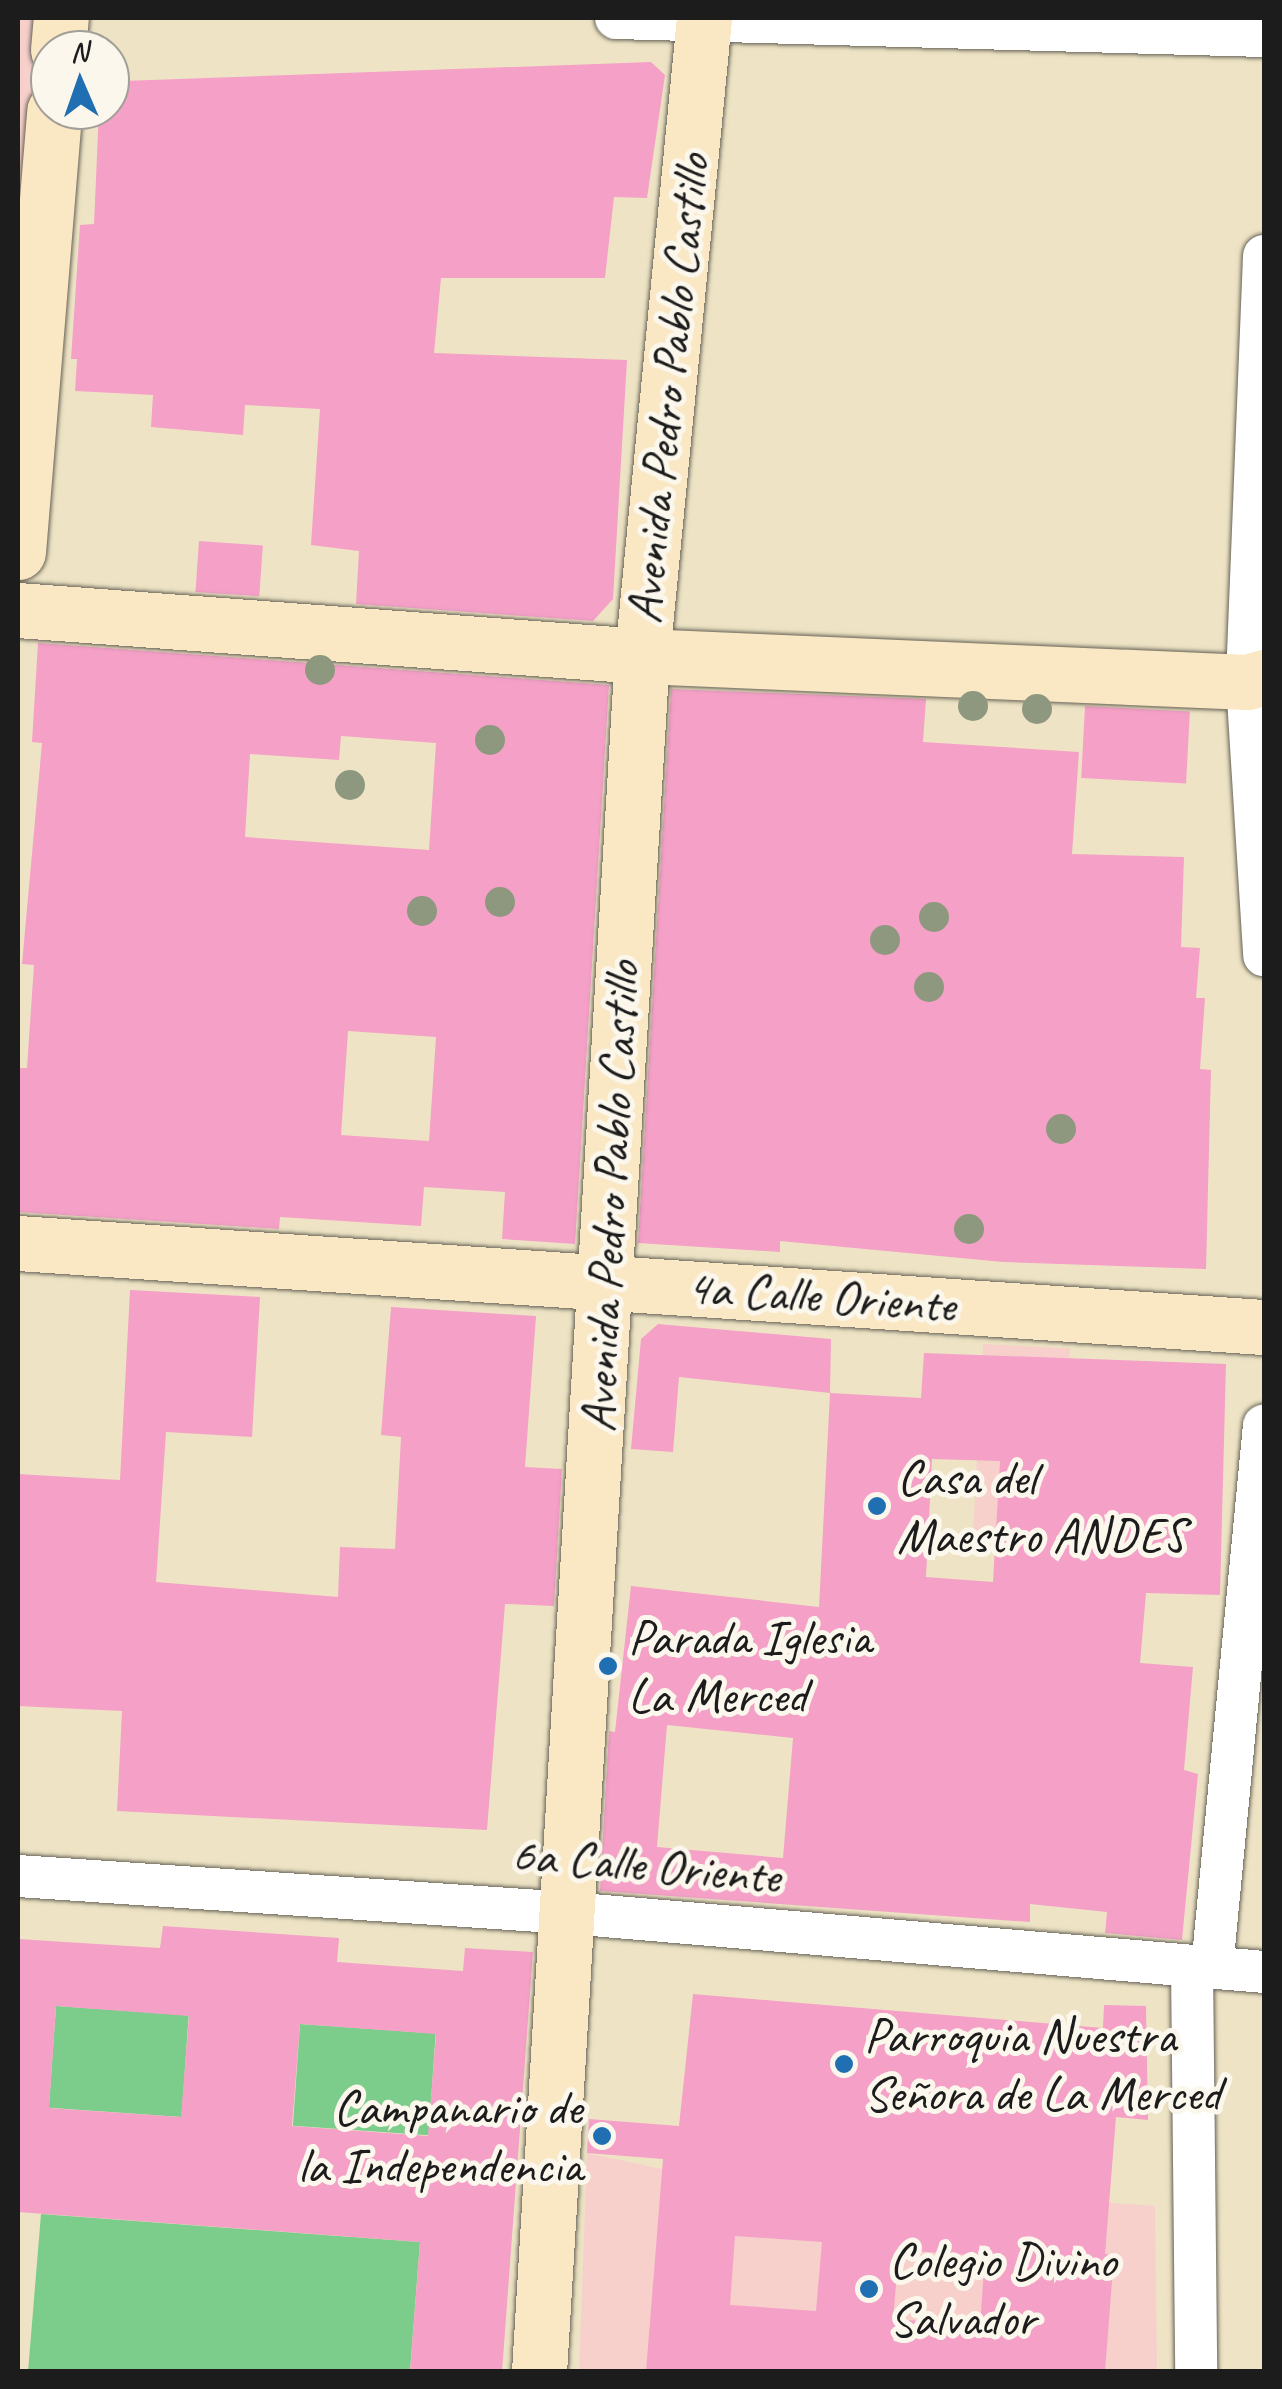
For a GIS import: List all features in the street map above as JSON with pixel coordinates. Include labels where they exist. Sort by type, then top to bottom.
[{"type":"main road","name":"Avenida Pedro Pablo Castillo","points":[[540,2372],[642,656],[704,21]]},
{"type":"main road","points":[[18,552],[52,130]]},
{"type":"main road","points":[[18,610],[642,656],[1256,679]]},
{"type":"main road","name":"4a Calle Oriente","points":[[18,1242],[1264,1326]]},
{"type":"street","points":[[616,18],[1264,36]]},
{"type":"street","points":[[1264,256],[1256,679],[1264,956]]},
{"type":"street","points":[[1196,2372],[1202,1968],[1264,1426]]},
{"type":"street","name":"6a Calle Oriente","points":[[18,1876],[569,1913],[1264,1972]]},
{"type":"shaded area","points":[[18,18],[51,18],[50,30],[30,30],[30,130],[44,130],[18,540]]},
{"type":"shaded area","points":[[983,1344],[1070,1349],[1059,1554],[972,1550]]},
{"type":"shaded area","name":"Colegio Divino Salvador","points":[[587,2153],[662,2169],[1155,2206],[1157,2371],[579,2372]]},
{"type":"green space","points":[[56,2006],[189,2015],[182,2117],[49,2108]]},
{"type":"green space","points":[[300,2024],[436,2033],[429,2135],[293,2126]]},
{"type":"green space","points":[[41,2214],[420,2242],[410,2371],[28,2372]]},
{"type":"building","points":[[651,62],[665,75],[647,198],[614,197],[605,278],[441,278],[434,353],[627,360],[613,599],[593,621],[356,604],[359,551],[311,545],[320,409],[245,405],[243,435],[151,427],[153,395],[75,391],[77,359],[71,359],[80,225],[94,224],[98,130],[130,130],[130,81]]},
{"type":"building","points":[[199,541],[263,545],[259,596],[195,592]]},
{"type":"building","points":[[38,643],[609,685],[575,1244],[502,1239],[505,1192],[424,1187],[421,1226],[280,1217],[279,1229],[18,1212],[20,1068],[27,1068],[34,965],[22,964],[42,743],[32,742]],"holes":[[[341,736],[436,743],[429,850],[245,837],[250,754],[339,760]],[[348,1031],[436,1037],[429,1141],[341,1135]]]},
{"type":"building","points":[[671,689],[926,699],[923,742],[1079,752],[1072,854],[1184,857],[1181,947],[1200,948],[1196,998],[1205,998],[1200,1069],[1211,1070],[1206,1269],[1003,1262],[780,1241],[780,1252],[638,1243]]},
{"type":"building","points":[[1085,706],[1190,711],[1186,783],[1081,778]]},
{"type":"building","points":[[130,1290],[260,1297],[252,1437],[166,1432],[156,1582],[338,1597],[340,1547],[395,1549],[401,1437],[381,1435],[391,1307],[536,1316],[525,1467],[562,1469],[554,1606],[505,1604],[487,1830],[117,1811],[122,1711],[18,1706],[18,1474],[120,1480]]},
{"type":"building","points":[[658,1324],[831,1339],[830,1393],[679,1377],[673,1452],[631,1449],[641,1339]]},
{"type":"building","points":[[924,1353],[1226,1364],[1220,1595],[1146,1593],[1140,1663],[1193,1667],[1184,1770],[1198,1774],[1182,1940],[1105,1933],[1107,1912],[1030,1904],[1030,1922],[600,1891],[609,1731],[615,1732],[631,1586],[819,1607],[830,1393],[921,1398]],"holes":[[[932,1459],[1000,1461],[993,1582],[926,1577]],[[667,1725],[793,1738],[783,1858],[657,1847]]]},
{"type":"building","points":[[163,1926],[339,1938],[337,1962],[463,1971],[465,1948],[533,1952],[502,2372],[410,2372],[420,2242],[18,2212],[18,1939],[160,1948]],"holes":[[[56,2006],[189,2016],[181,2117],[49,2108]],[[300,2024],[436,2034],[428,2136],[292,2126]]]},
{"type":"building","points":[[693,1994],[1103,2028],[1104,2005],[1146,2006],[1148,2120],[1116,2117],[1105,2254],[1114,2255],[1105,2372],[646,2372],[663,2159],[587,2153],[589,2119],[679,2126]],"holes":[[[735,2236],[822,2242],[816,2311],[730,2305]],[[899,2250],[985,2256],[980,2325],[893,2319]]]},
{"type":"place","name":"Casa del Maestro ANDES","points":[[877,1506]]},
{"type":"place","name":"Parada Iglesia La Merced","points":[[608,1666]]},
{"type":"place","name":"Parroquia Nuestra Señora de La Merced","points":[[844,2064]]},
{"type":"place","name":"Campanario de la Independencia","points":[[602,2136]]},
{"type":"place","name":"Colegio Divino Salvador","points":[[869,2289]]}]
